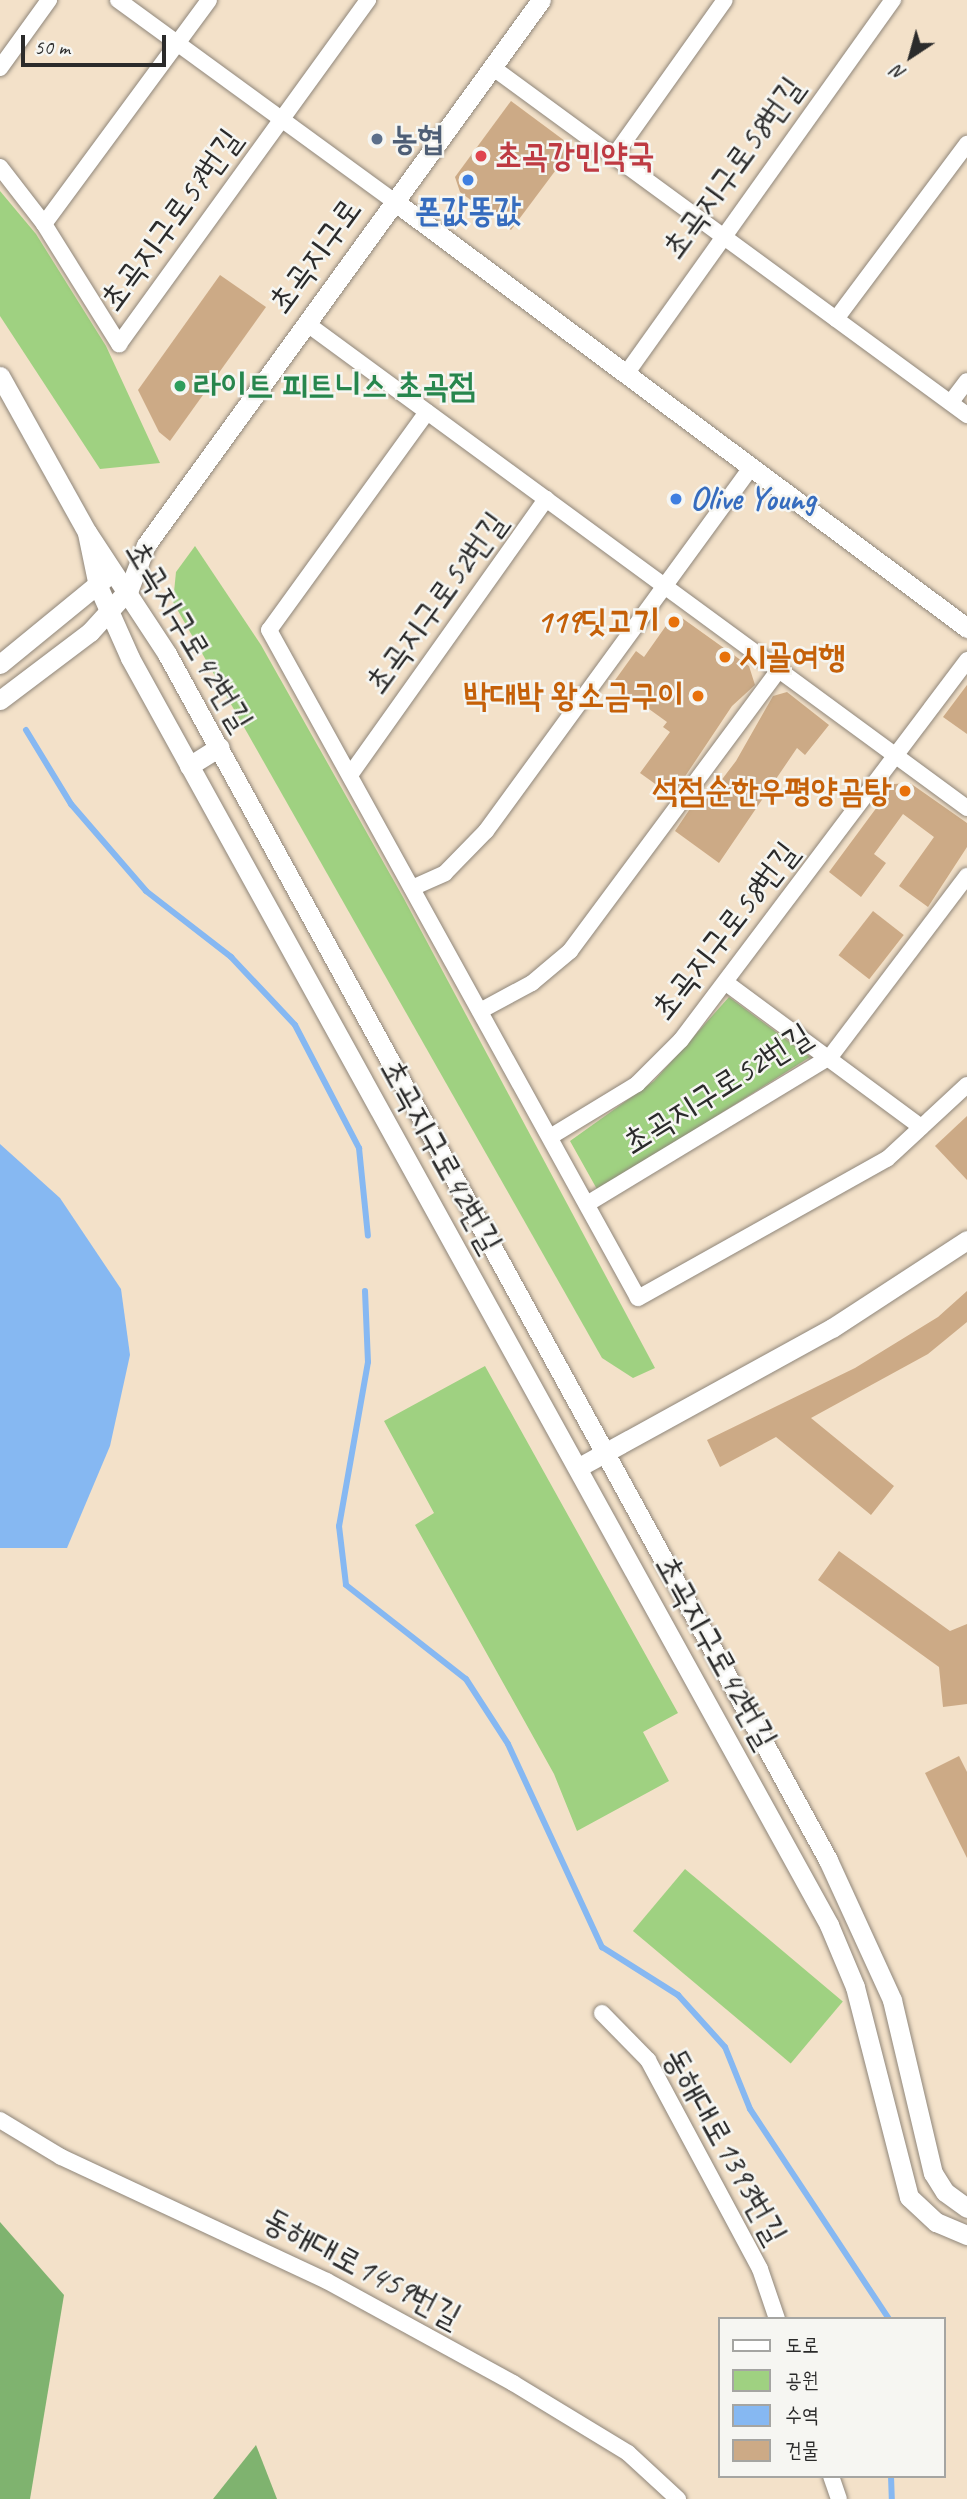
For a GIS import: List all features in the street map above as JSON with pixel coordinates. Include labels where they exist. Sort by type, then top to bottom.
[{"type":"street","points":[[0,68],[49,0]]},
{"type":"street","name":"초곡지구로57번길","points":[[118,0],[394,201]]},
{"type":"street","points":[[44,224],[209,0]]},
{"type":"street","name":"초곡지구로57번길","points":[[0,167],[44,224],[119,344],[368,0]]},
{"type":"street","name":"초곡지구로","points":[[0,700],[110,611],[129,589],[142,551],[541,0]]},
{"type":"street","points":[[614,156],[725,0]]},
{"type":"street","name":"초곡지구로58번길","points":[[626,373],[722,235],[893,0]]},
{"type":"street","points":[[492,66],[967,415]]},
{"type":"street","points":[[836,318],[967,144]]},
{"type":"street","points":[[394,201],[967,628]]},
{"type":"street","name":"초곡지구로52번길","points":[[306,323],[967,808]]},
{"type":"street","points":[[0,376],[87,532]]},
{"type":"street","points":[[951,402],[967,381]]},
{"type":"street","points":[[427,412],[269,630],[638,1298],[800,1212],[887,1159],[967,1085]]},
{"type":"street","points":[[412,888],[445,873],[467,854],[751,467]]},
{"type":"street","name":"초곡지구로52번길","points":[[350,775],[546,499]]},
{"type":"street","name":"초곡지구로42번길","points":[[87,532],[129,589],[219,747],[865,1933],[892,2000],[933,2173],[961,2205]]},
{"type":"street","name":"초곡지구로42번길","points":[[87,532],[98,586],[189,766],[579,1467],[829,1925],[855,1987],[900,2176],[909,2197],[936,2222],[967,2235]]},
{"type":"street","name":"초곡지구로","points":[[0,664],[98,586],[115,567],[142,551]]},
{"type":"street","name":"초곡지구로58번길","points":[[550,1137],[637,1084],[729,985],[967,660]]},
{"type":"street","points":[[480,1011],[533,984],[570,951],[779,670]]},
{"type":"street","points":[[189,766],[219,747]]},
{"type":"street","name":"초곡지구로52번길","points":[[587,1204],[830,1057],[967,876]]},
{"type":"street","points":[[729,985],[830,1057],[921,1127]]},
{"type":"street","points":[[579,1467],[832,1328],[967,1240]]},
{"type":"street","name":"동해대로1393번길","points":[[602,2013],[648,2060],[760,2269],[776,2317]]},
{"type":"street","name":"동해대로1459번길","points":[[0,2120],[61,2157],[327,2281],[501,2377],[628,2453],[678,2499]]},
{"type":"street","points":[[832,2478],[839,2499]]},
{"type":"green space","points":[[0,191],[36,234],[106,346],[160,463],[100,469],[0,316]]},
{"type":"green space","points":[[195,546],[261,645],[403,897],[655,1368],[633,1378],[602,1358],[173,602],[176,572]]},
{"type":"green space","points":[[729,997],[810,1057],[598,1191],[570,1141],[654,1081]]},
{"type":"green space","points":[[485,1366],[678,1713],[643,1732],[669,1781],[577,1831],[554,1774],[415,1525],[434,1513],[384,1421]]},
{"type":"green space","points":[[685,1869],[843,2001],[791,2063],[633,1931]]},
{"type":"green space","points":[[0,2222],[64,2295],[30,2499],[0,2499]]},
{"type":"green space","points":[[256,2445],[277,2499],[213,2499]]},
{"type":"water","points":[[0,1144],[60,1198],[121,1289],[130,1355],[110,1446],[67,1548],[0,1548]]},
{"type":"building","points":[[511,101],[573,147],[511,230],[460,192],[455,177]]},
{"type":"building","points":[[220,275],[266,307],[170,441],[159,432],[138,390]]},
{"type":"building","points":[[675,613],[749,666],[755,685],[732,706],[672,796],[640,773],[670,732],[663,727],[667,722],[613,683],[636,651],[644,657]]},
{"type":"building","points":[[967,685],[967,734],[943,717]]},
{"type":"building","points":[[787,692],[829,725],[805,755],[797,748],[719,863],[675,831],[700,794],[707,799],[736,761],[773,696]]},
{"type":"building","points":[[910,783],[967,823],[967,847],[928,907],[899,886],[934,837],[903,814],[874,854],[886,863],[861,897],[829,872],[894,784]]},
{"type":"building","points":[[873,911],[904,935],[869,979],[839,955]]},
{"type":"building","points":[[967,1116],[967,1180],[935,1146]]},
{"type":"building","points":[[967,1291],[967,1322],[928,1354],[811,1418],[894,1486],[871,1515],[776,1437],[720,1467],[707,1440],[855,1368],[938,1317]]},
{"type":"building","points":[[839,1551],[950,1631],[967,1624],[967,1704],[943,1707],[939,1667],[818,1580]]},
{"type":"building","points":[[959,1756],[967,1772],[967,1858],[925,1773]]},
{"type":"waterway","points":[[26,730],[71,804],[146,891],[231,957],[295,1025],[359,1148],[368,1236]]},
{"type":"waterway","points":[[365,1291],[368,1362],[339,1526],[346,1585],[466,1679],[508,1744],[602,1947],[678,1995],[725,2047],[750,2109],[888,2317]]},
{"type":"waterway","points":[[891,2478],[892,2499]]},
{"type":"place","name":"농협","points":[[377,139]]},
{"type":"place","name":"초곡강민약국","points":[[481,156]]},
{"type":"place","name":"폰값똥값","points":[[468,180]]},
{"type":"place","name":"라이트 피트니스 초곡점","points":[[180,386]]},
{"type":"place","name":"Olive Young","points":[[676,499]]},
{"type":"place","name":"119딧고기","points":[[674,622]]},
{"type":"place","name":"시골여행","points":[[725,657]]},
{"type":"place","name":"박대박 왕소금구이","points":[[698,696]]},
{"type":"place","name":"석점순한우평양곰탕","points":[[905,791]]}]
